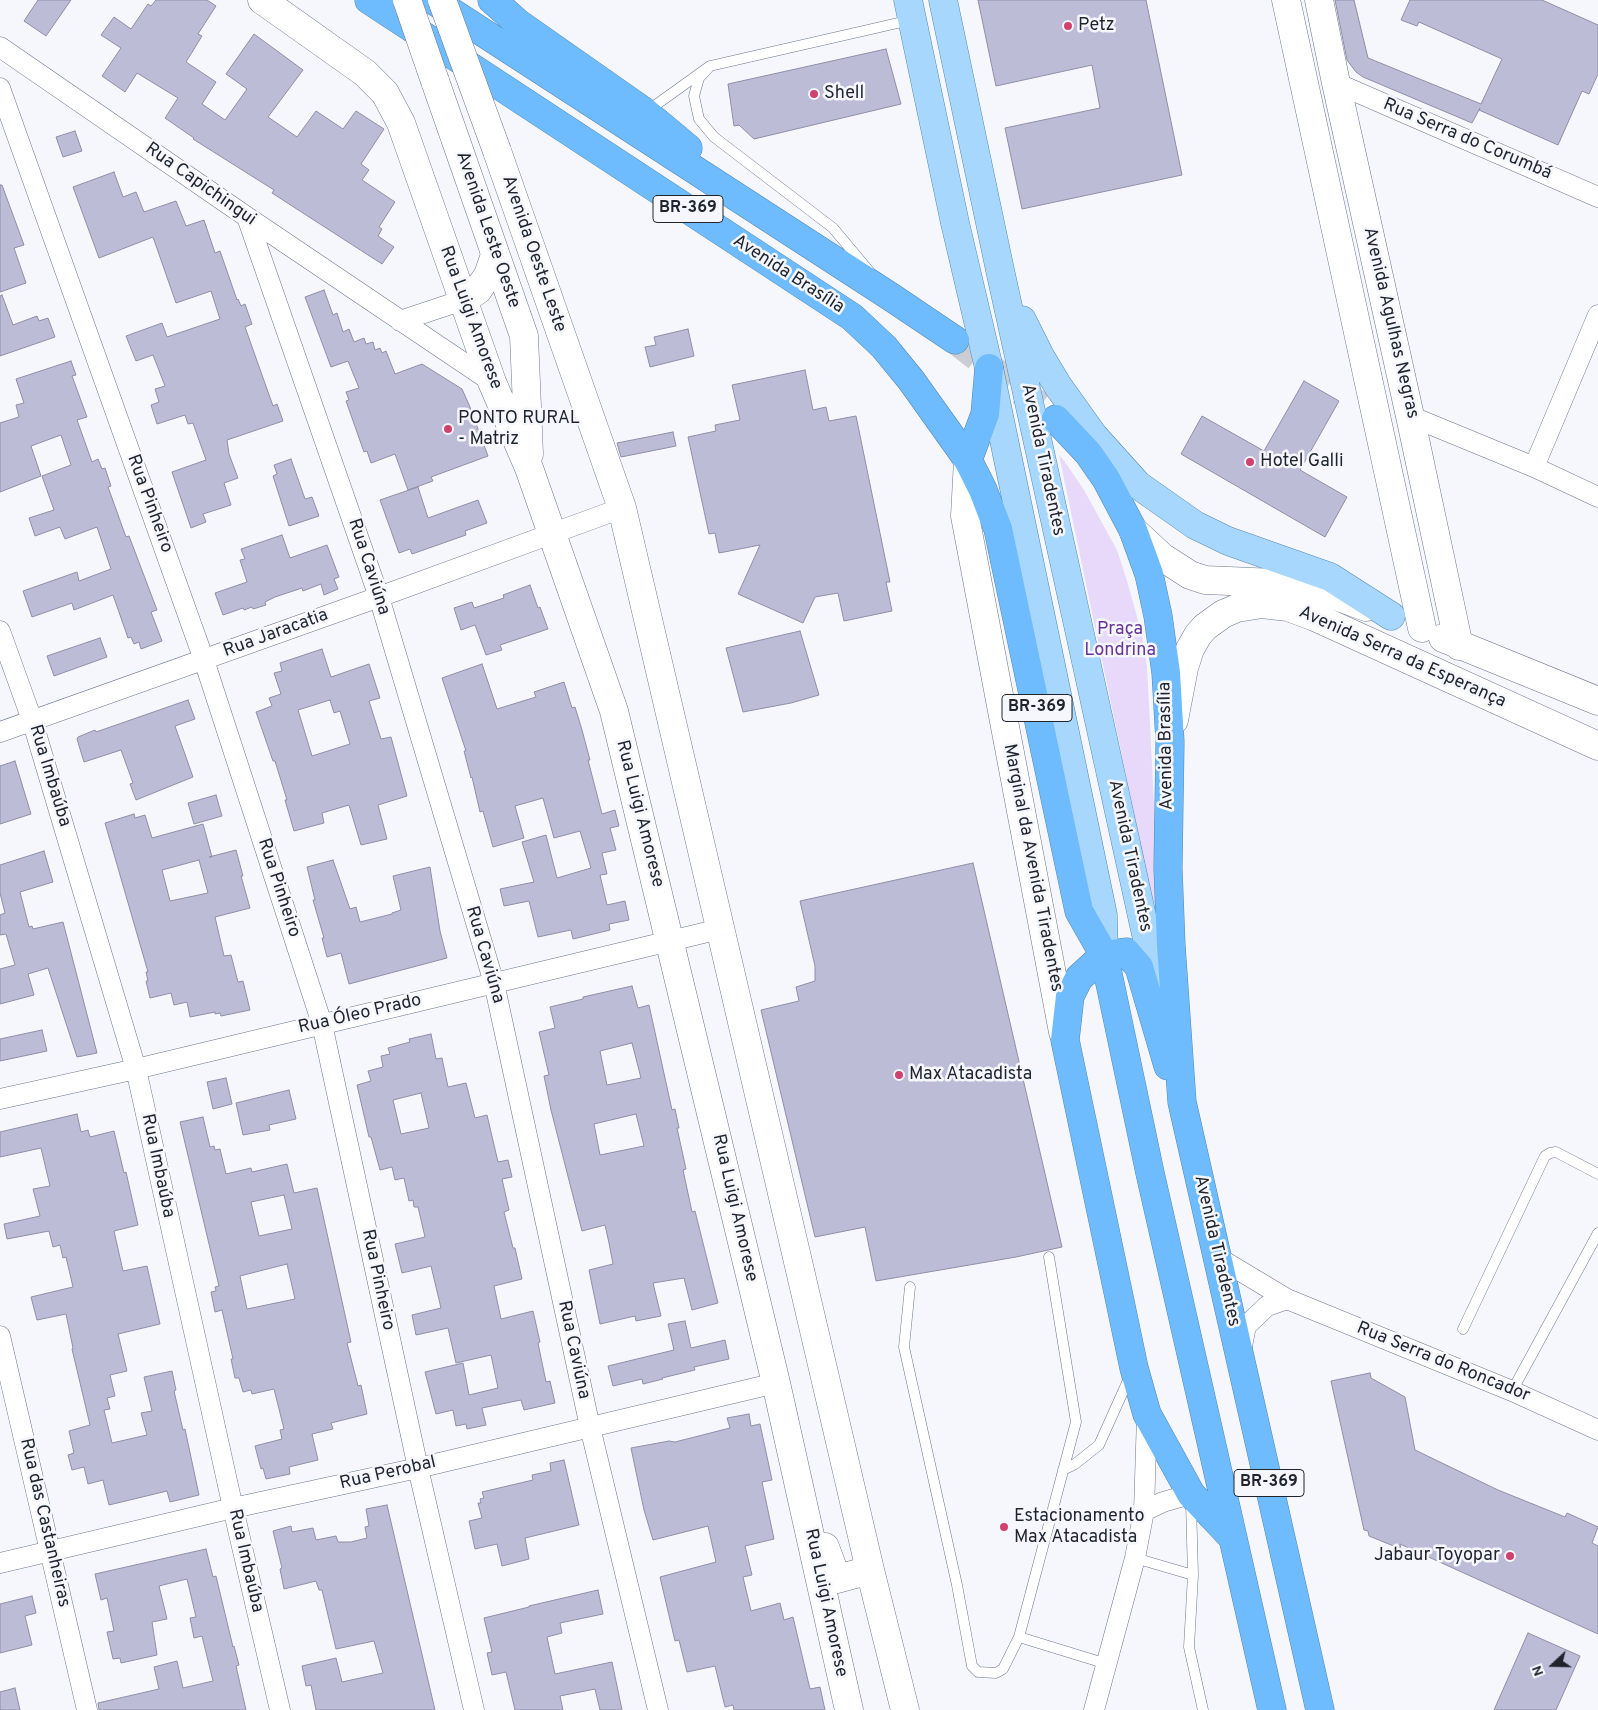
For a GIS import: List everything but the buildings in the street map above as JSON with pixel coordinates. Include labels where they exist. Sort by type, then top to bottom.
[{"type":"highway","name":"Avenida Brasília","points":[[369,0],[852,318],[884,347],[911,380],[968,460]]},
{"type":"highway","name":"Avenida Brasília","points":[[433,0],[955,340]]},
{"type":"highway","points":[[492,0],[518,23],[645,112],[787,230]]},
{"type":"highway","points":[[968,460],[985,414],[989,368]]},
{"type":"highway","name":"Avenida Brasília","points":[[1056,419],[1088,453],[1106,479],[1133,530],[1149,574],[1158,616],[1166,673],[1170,742],[1168,868],[1182,1102]]},
{"type":"highway","name":"BR-369","points":[[968,460],[983,490],[998,529],[1080,911],[1104,955]]},
{"type":"highway","points":[[1182,1102],[1173,1082],[1139,967],[1126,952],[1104,955],[1080,978],[1070,996],[1065,1040],[1134,1368],[1147,1414],[1191,1494],[1234,1540]]},
{"type":"highway","name":"Avenida Tiradentes","points":[[1104,955],[1150,1173],[1272,1710]]},
{"type":"highway","name":"Avenida Tiradentes","points":[[1182,1102],[1320,1710]]},
{"type":"highway","points":[[1191,1494],[1199,1389]]},
{"type":"main road","name":"Avenida Tiradentes","points":[[944,0],[1002,277],[1182,1102]]},
{"type":"main road","name":"Avenida Tiradentes","points":[[910,10],[955,223],[989,368],[1103,915],[1104,955]]},
{"type":"main road","points":[[955,223],[972,257],[1002,277],[1040,356],[1058,386],[1093,435],[1138,485],[1195,525],[1228,541],[1330,577],[1392,616]]},
{"type":"street","name":"Rua Luigi Amorese","points":[[262,0],[365,73],[385,93],[401,123],[492,382],[529,468],[614,711],[776,1383],[848,1710]]},
{"type":"street","name":"Avenida Leste Oeste","points":[[406,0],[524,336],[529,468]]},
{"type":"street","name":"Avenida Oeste Leste","points":[[442,0],[622,508]]},
{"type":"street","name":"Avenida Agulhas Negras","points":[[1286,0],[1422,628]]},
{"type":"street","name":"Avenida Agulhas Negras","points":[[1319,0],[1459,646]]},
{"type":"street","name":"Rua Capichingui","points":[[0,47],[400,322],[492,382]]},
{"type":"street","name":"Rua Serra do Corumbá","points":[[1336,83],[1598,197]]},
{"type":"street","name":"Rua Pinheiro","points":[[0,88],[204,660],[322,1024],[418,1468],[474,1710]]},
{"type":"street","name":"Rua Caviúna","points":[[246,217],[379,597],[494,983],[590,1427],[658,1710]]},
{"type":"street","points":[[400,322],[463,300],[478,290],[488,275],[495,255],[490,238]]},
{"type":"street","points":[[1349,291],[1381,284]]},
{"type":"street","points":[[1534,467],[1598,315]]},
{"type":"street","points":[[1410,416],[1534,467],[1598,498]]},
{"type":"street","name":"Marginal da Avenida Tiradentes","points":[[968,460],[965,516],[1065,1040]]},
{"type":"street","points":[[622,508],[870,1570],[905,1710]]},
{"type":"street","name":"Rua Jaracatia","points":[[0,732],[622,508]]},
{"type":"street","name":"Avenida Serra da Esperança","points":[[1133,530],[1162,557],[1190,575],[1205,580],[1276,583],[1320,590],[1392,616],[1459,646],[1598,701]]},
{"type":"street","name":"Avenida Serra da Esperança","points":[[1170,742],[1184,668],[1190,648],[1198,635],[1205,627],[1223,614],[1237,608],[1262,604],[1288,607],[1315,617],[1598,746]]},
{"type":"street","name":"Rua Imbaúba","points":[[0,631],[32,720],[136,1069],[233,1508],[280,1710]]},
{"type":"street","name":"Rua Óleo Prado","points":[[0,1099],[136,1069],[720,929]]},
{"type":"street","name":"Rua Serra do Roncador","points":[[1217,1257],[1287,1299],[1512,1391],[1598,1430]]},
{"type":"street","points":[[1240,1354],[1246,1326],[1267,1306],[1287,1299]]},
{"type":"street","name":"Rua das Castanheiras","points":[[0,1336],[87,1710]]},
{"type":"street","name":"Rua Perobal","points":[[0,1563],[233,1508],[418,1468],[776,1383]]},
{"type":"street","points":[[1094,1710],[1135,1558],[1144,1511],[1147,1414]]},
{"type":"street","points":[[796,1471],[838,1579],[870,1570]]},
{"type":"street","points":[[1144,1511],[1163,1502],[1191,1494]]},
{"type":"lane","points":[[645,112],[710,66],[910,10]]},
{"type":"lane","points":[[710,66],[699,78],[694,96],[698,118],[714,137],[833,228],[891,297]]},
{"type":"lane","points":[[1463,1329],[1545,1156],[1556,1152],[1598,1174]]},
{"type":"lane","points":[[1512,1391],[1598,1233]]},
{"type":"lane","points":[[910,1287],[904,1347],[958,1585],[972,1666],[978,1672],[996,1673],[1003,1669],[1019,1637],[1076,1422],[1049,1257]]},
{"type":"lane","points":[[1063,1470],[1075,1464],[1099,1445],[1134,1368]]},
{"type":"lane","points":[[1191,1494],[1193,1574],[1189,1647],[1203,1710]]},
{"type":"lane","points":[[1135,1558],[1193,1574]]},
{"type":"lane","points":[[1019,1637],[1107,1664]]},
{"type":"green space","name":"Praça Londrina","points":[[1059,455],[1084,490],[1117,550],[1142,635],[1147,666],[1161,942]]},
{"type":"tunnel","points":[[955,340],[1040,406]]},
{"type":"place","name":"Petz","points":[[1068,26]]},
{"type":"place","name":"Shell","points":[[814,94]]},
{"type":"place","name":"PONTO RURAL - Matriz","points":[[448,429]]},
{"type":"place","name":"Hotel Galli","points":[[1250,462]]},
{"type":"place","name":"Max Atacadista","points":[[899,1075]]},
{"type":"place","name":"Estacionamento Max Atacadista","points":[[1004,1527]]},
{"type":"place","name":"Jabaur Toyopar","points":[[1510,1556]]}]
